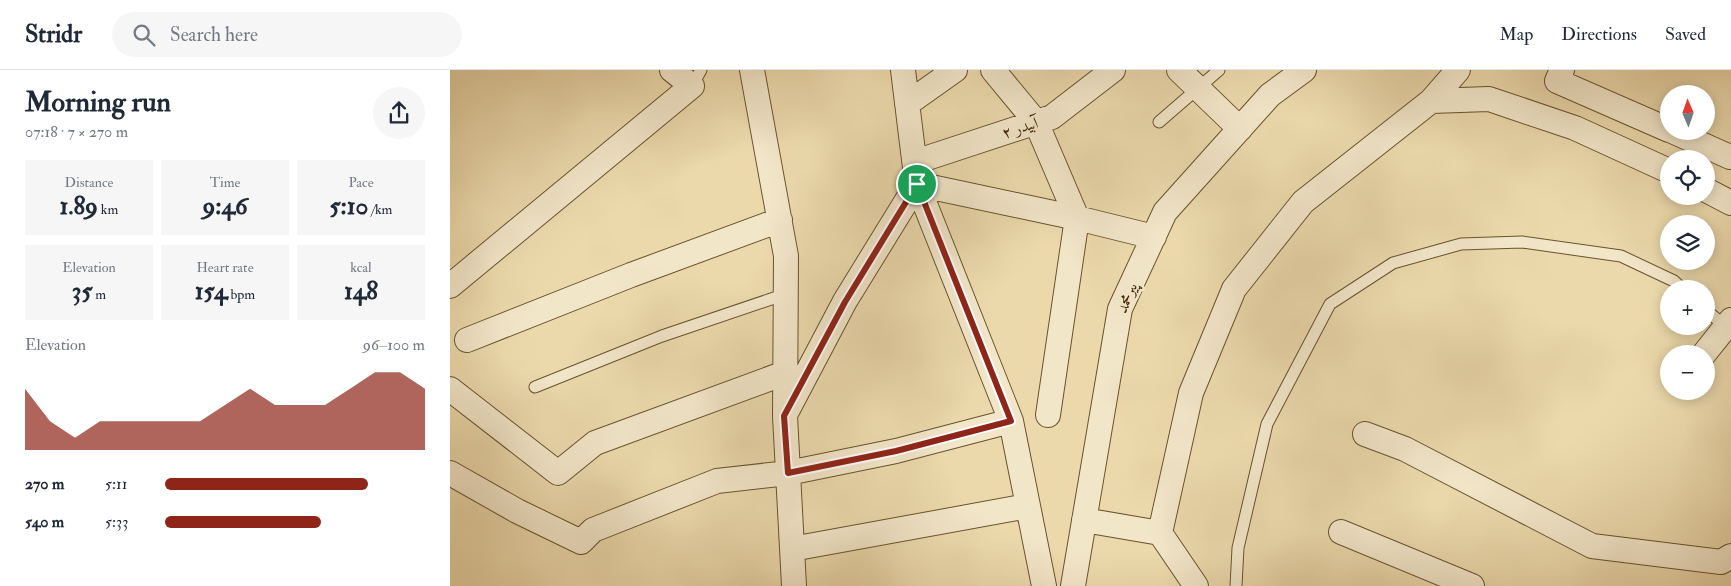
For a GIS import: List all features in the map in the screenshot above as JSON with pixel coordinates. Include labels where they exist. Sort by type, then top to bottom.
[{"type":"street","points":[[672,70],[696,78]]},
{"type":"street","points":[[752,70],[786,256],[784,416],[794,586]]},
{"type":"street","points":[[903,70],[916,173],[1011,421],[1044,586]]},
{"type":"street","points":[[907,104],[955,70]]},
{"type":"street","points":[[993,70],[1036,122],[1077,218],[1048,415]]},
{"type":"street","name":"آبیدر ۲","points":[[916,173],[1052,117],[1113,70]]},
{"type":"street","points":[[1179,70],[1240,129]]},
{"type":"street","name":"پیرمحمد","points":[[1073,586],[1120,309],[1165,212],[1270,95],[1304,70]]},
{"type":"street","points":[[1160,533],[1191,393],[1234,288],[1303,202],[1431,101],[1458,70]]},
{"type":"street","points":[[1562,70],[1557,81],[1660,127]]},
{"type":"street","points":[[450,286],[696,78]]},
{"type":"street","points":[[1431,101],[1490,99],[1575,128],[1660,167]]},
{"type":"street","points":[[1691,140],[1730,157]]},
{"type":"street","points":[[916,173],[1077,218],[1154,237]]},
{"type":"street","points":[[784,416],[916,173]]},
{"type":"street","points":[[1715,195],[1731,203]]},
{"type":"street","points":[[467,340],[631,275],[780,220]]},
{"type":"street","points":[[1712,345],[1729,326]]},
{"type":"street","points":[[450,389],[558,473],[595,443],[785,372]]},
{"type":"street","points":[[450,473],[517,511],[581,542],[593,530],[717,481],[788,473],[896,451],[1011,421]]},
{"type":"street","points":[[1365,434],[1406,449],[1592,546],[1721,562],[1731,556]]},
{"type":"street","points":[[792,549],[1028,506]]},
{"type":"street","points":[[1084,520],[1160,533],[1196,586]]},
{"type":"street","points":[[1341,532],[1472,586]]},
{"type":"lane","points":[[1159,122],[1220,70]]},
{"type":"lane","points":[[1236,586],[1238,548],[1266,424],[1330,304],[1392,263],[1461,244],[1522,242],[1621,256],[1672,280]]},
{"type":"lane","points":[[535,387],[662,336],[786,294]]},
{"type":"lane","points":[[1715,316],[1729,326]]},
{"type":"route","points":[[917,184],[1011,421],[896,451],[788,473],[784,416],[845,302],[917,184]]}]
